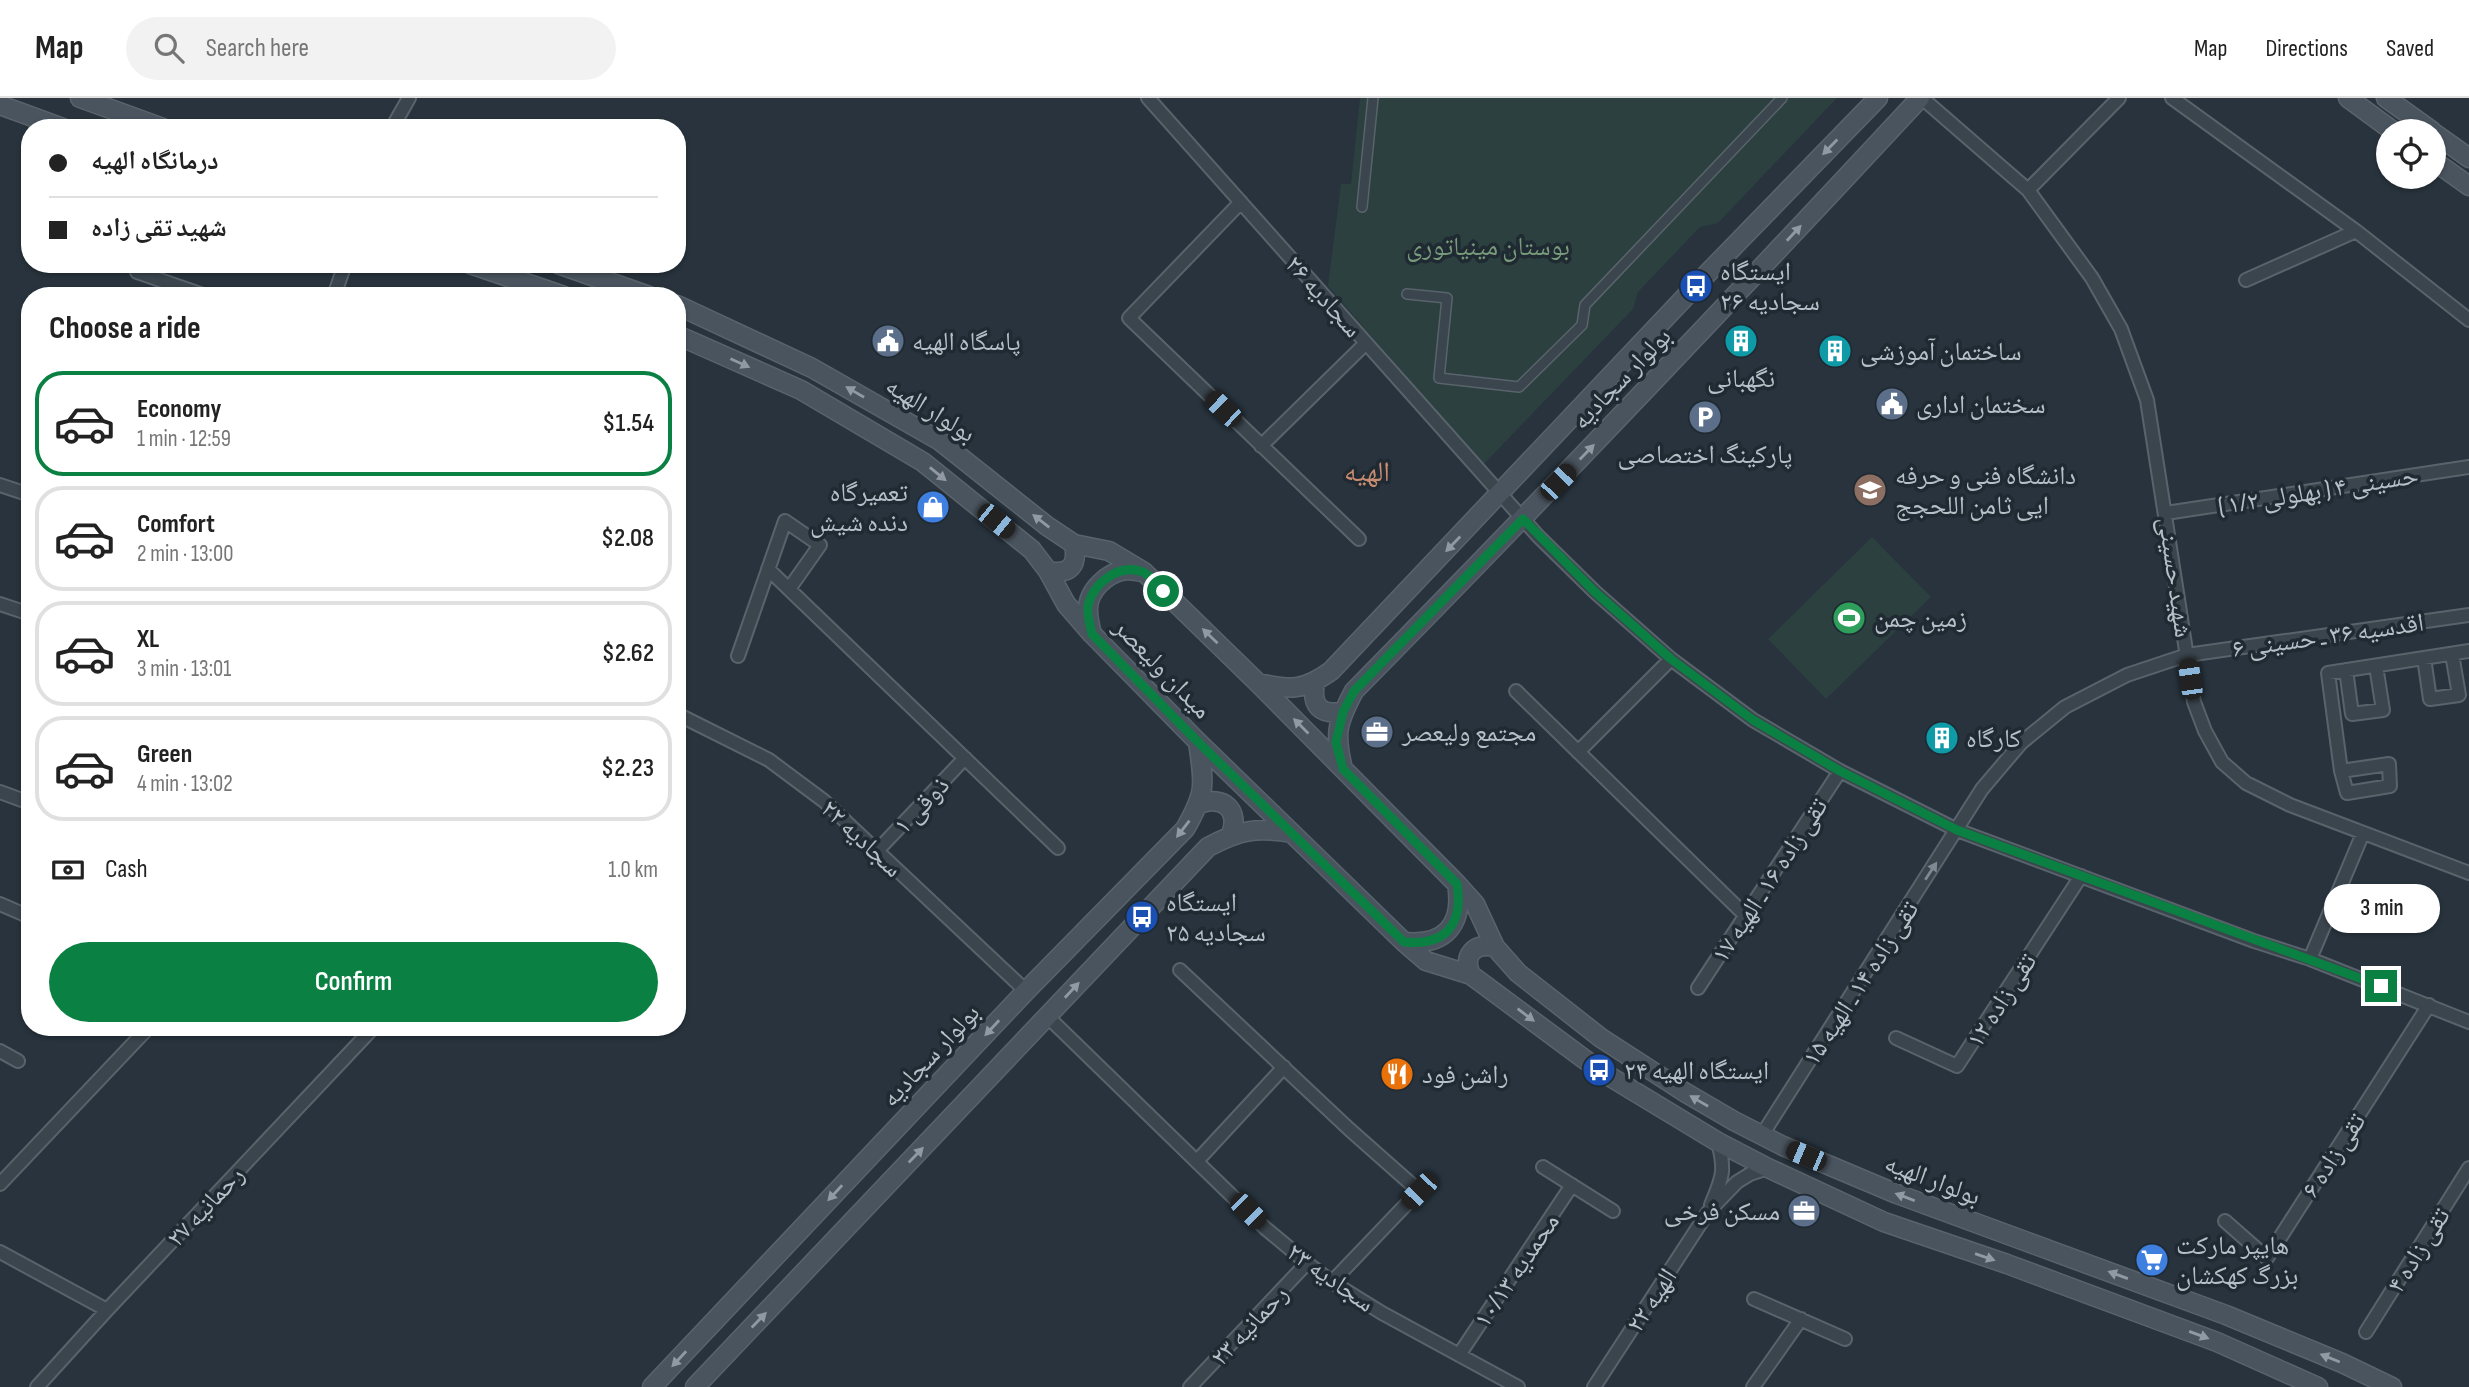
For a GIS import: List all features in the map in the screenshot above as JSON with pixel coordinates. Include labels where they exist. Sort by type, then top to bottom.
[{"type":"main road","points":[[80,98],[138,119]]},
{"type":"main road","name":"بولوار سجادیه","points":[[1315,683],[1331,671],[1705,276],[1878,98]]},
{"type":"main road","name":"بولوار سجادیه","points":[[1343,769],[1336,742],[1343,712],[1354,691],[1523,519],[1921,98]]},
{"type":"main road","points":[[2347,98],[2376,119]]},
{"type":"main road","points":[[2386,98],[2415,119]]},
{"type":"main road","points":[[0,105],[38,119]]},
{"type":"main road","points":[[2446,141],[2469,158]]},
{"type":"main road","points":[[2446,170],[2469,186]]},
{"type":"main road","points":[[496,273],[538,287]]},
{"type":"main road","points":[[584,273],[623,287]]},
{"type":"main road","name":"بولوار الهیه","points":[[686,309],[812,368],[940,441],[1047,526],[1074,544],[1109,551],[1144,572]]},
{"type":"main road","name":"بولوار الهیه","points":[[686,339],[801,390],[923,462],[1032,550],[1048,571],[1066,604],[1092,634]]},
{"type":"main road","points":[[1048,571],[1060,573],[1071,567],[1076,556],[1074,544]]},
{"type":"main road","name":"میدان ولیعصر","points":[[1471,975],[1426,961],[1404,942],[1198,742],[1092,634],[1087,610],[1092,594],[1101,582],[1113,574],[1127,570],[1144,572],[1457,884],[1475,904],[1495,947]]},
{"type":"main road","points":[[1258,683],[1286,689],[1302,688],[1315,683],[1313,696],[1319,708],[1330,714],[1343,712]]},
{"type":"main road","name":"بولوار سجادیه","points":[[652,1387],[1026,991],[1185,829],[1199,804],[1203,778],[1198,742]]},
{"type":"main road","points":[[1199,804],[1209,800],[1219,801],[1228,807],[1233,815],[1231,835]]},
{"type":"main road","points":[[695,1387],[1208,847],[1248,830],[1266,828],[1292,833]]},
{"type":"main road","points":[[1404,942],[1423,944],[1442,937],[1455,922],[1461,904],[1457,884]]},
{"type":"main road","points":[[1495,947],[1485,944],[1475,948],[1468,956],[1467,966],[1471,975],[1599,1070],[1717,1142],[1884,1223],[2007,1264],[2217,1342],[2318,1387]]},
{"type":"main road","name":"بولوار الهیه","points":[[1495,947],[1518,973],[1601,1038],[1686,1093],[1762,1135],[1897,1195],[2226,1315],[2342,1363],[2392,1387]]},
{"type":"street","points":[[397,119],[409,98]]},
{"type":"street","name":"سجادیه ۲۶","points":[[1149,98],[1523,519],[1595,592],[1671,659],[1753,720],[1840,771],[1957,830],[2309,959],[2469,1022]]},
{"type":"street","points":[[1362,207],[1373,98]]},
{"type":"street","points":[[1407,294],[1447,298],[1439,378],[1519,387],[1582,325],[1586,305],[1782,98]]},
{"type":"street","name":"شهید حسینی","points":[[1921,98],[2028,190],[2092,278],[2122,330],[2147,400],[2194,702],[2205,732],[2222,762],[2246,783],[2290,805],[2469,873]]},
{"type":"street","points":[[2028,190],[2119,98]]},
{"type":"street","points":[[2172,98],[2356,231],[2469,320]]},
{"type":"street","points":[[1241,202],[1129,318],[1359,539]]},
{"type":"street","points":[[2246,280],[2356,231]]},
{"type":"street","points":[[140,273],[176,287]]},
{"type":"street","points":[[1261,446],[1366,343]]},
{"type":"street","name":"حسینی ۴ ( بهلولی ۱/۲ )","points":[[2166,513],[2469,467]]},
{"type":"street","points":[[0,485],[21,492]]},
{"type":"street","points":[[738,656],[785,521],[820,545],[789,589]]},
{"type":"street","points":[[768,569],[1058,848]]},
{"type":"street","points":[[0,604],[21,611]]},
{"type":"street","name":"اقدسیه ۳۶ ـ حسینی ۶","points":[[1957,830],[1983,789],[2021,743],[2064,707],[2127,675],[2187,655],[2469,615]]},
{"type":"street","points":[[2341,771],[2328,673],[2469,651]]},
{"type":"street","points":[[2424,658],[2430,699],[2459,695],[2452,654]]},
{"type":"street","points":[[1578,752],[1671,659]]},
{"type":"street","points":[[2346,670],[2352,714],[2383,710],[2376,666]]},
{"type":"street","points":[[1516,691],[1745,915]]},
{"type":"street","name":"سجادیه ۲۲","points":[[686,718],[769,760],[824,801],[1026,991]]},
{"type":"street","name":"ذوقی ۱","points":[[877,851],[964,758]]},
{"type":"street","name":"تقی زاده ۱۶ ـ الهیه ۱۷","points":[[1699,988],[1840,771]]},
{"type":"street","points":[[2,798],[21,801]]},
{"type":"street","name":"تقی زاده ۱۴ ـ الهیه ۱۵","points":[[1762,1135],[1957,830]]},
{"type":"street","points":[[2309,959],[2363,833]]},
{"type":"street","name":"تقی زاده ۱۲","points":[[1896,1038],[1957,1066],[2081,876]]},
{"type":"street","points":[[0,904],[21,913]]},
{"type":"street","points":[[1180,970],[1419,1191],[1332,1282]]},
{"type":"street","name":"تقی زاده ۶","points":[[2225,1221],[2267,1258],[2429,1005]]},
{"type":"street","name":"سجادیه ۲۳","points":[[1048,1017],[1265,1228],[1332,1282],[1518,1387]]},
{"type":"street","points":[[0,1184],[140,1036]]},
{"type":"street","name":"رحمانیه ۲۷","points":[[37,1387],[366,1036]]},
{"type":"street","points":[[0,1051],[18,1061]]},
{"type":"street","points":[[1197,1161],[1284,1067]]},
{"type":"street","points":[[1708,1212],[1723,1173],[1717,1142]]},
{"type":"street","points":[[1543,1167],[1613,1211]]},
{"type":"street","points":[[1708,1212],[1737,1182],[1749,1174],[1768,1168]]},
{"type":"street","name":"تقی زاده ۴","points":[[2366,1332],[2469,1168]]},
{"type":"street","name":"محمدیه ۱۰/۱۳","points":[[1459,1355],[1572,1185]]},
{"type":"street","name":"الهیه ۲۲","points":[[1594,1387],[1708,1212]]},
{"type":"street","points":[[0,1252],[107,1310]]},
{"type":"street","name":"رحمانیه ۲۳","points":[[1190,1387],[1307,1262]]},
{"type":"street","points":[[1754,1298],[1845,1339]]},
{"type":"street","points":[[1753,1387],[1801,1319]]},
{"type":"green space","name":"بوستان مینیاتوری","points":[[1360,98],[1837,98],[1718,223],[1700,227],[1638,292],[1633,309],[1483,465],[1328,286],[1341,184],[1351,184]]},
{"type":"green space","name":"زمین چمن","points":[[1872,537],[1931,597],[1826,699],[1768,639]]},
{"type":"place","name":"ایستگاه سجادیه ۲۶","points":[[1696,286]]},
{"type":"place","name":"پاسگاه الهیه","points":[[888,341]]},
{"type":"place","name":"نگهبانی","points":[[1741,341]]},
{"type":"place","name":"ساختمان آموزشی","points":[[1835,351]]},
{"type":"place","name":"سختمان اداری","points":[[1892,404]]},
{"type":"place","name":"پارکینگ اختصاصی","points":[[1705,417]]},
{"type":"place","name":"دانشگاه فنی و حرفه ایی ثامن اللحجج","points":[[1870,490]]},
{"type":"place","name":"تعمیرگاه دنده شیش","points":[[933,507]]},
{"type":"place","name":"زمین چمن","points":[[1849,618]]},
{"type":"place","name":"مجتمع ولیعصر","points":[[1377,732]]},
{"type":"place","name":"کارگاه","points":[[1942,738]]},
{"type":"place","name":"ایستگاه سجادیه ۲۵","points":[[1142,917]]},
{"type":"place","name":"ایستگاه الهیه ۲۴","points":[[1599,1070]]},
{"type":"place","name":"راشن فود","points":[[1397,1074]]},
{"type":"place","name":"مسکن فرخی","points":[[1804,1211]]},
{"type":"place","name":"هایپر مارکت بزرگ کهکشان","points":[[2152,1260]]},
{"type":"district","name":"الهیه","points":[[1367,471]]},
{"type":"route","points":[[1163,591],[1144,572],[1127,570],[1113,574],[1101,582],[1092,594],[1087,610],[1092,634],[1198,742],[1404,942],[1423,944],[1442,937],[1455,922],[1461,904],[1457,884],[1343,769],[1336,742],[1343,712],[1354,691],[1523,519],[1595,592],[1671,659],[1753,720],[1840,771],[1957,830],[2381,986]]}]
